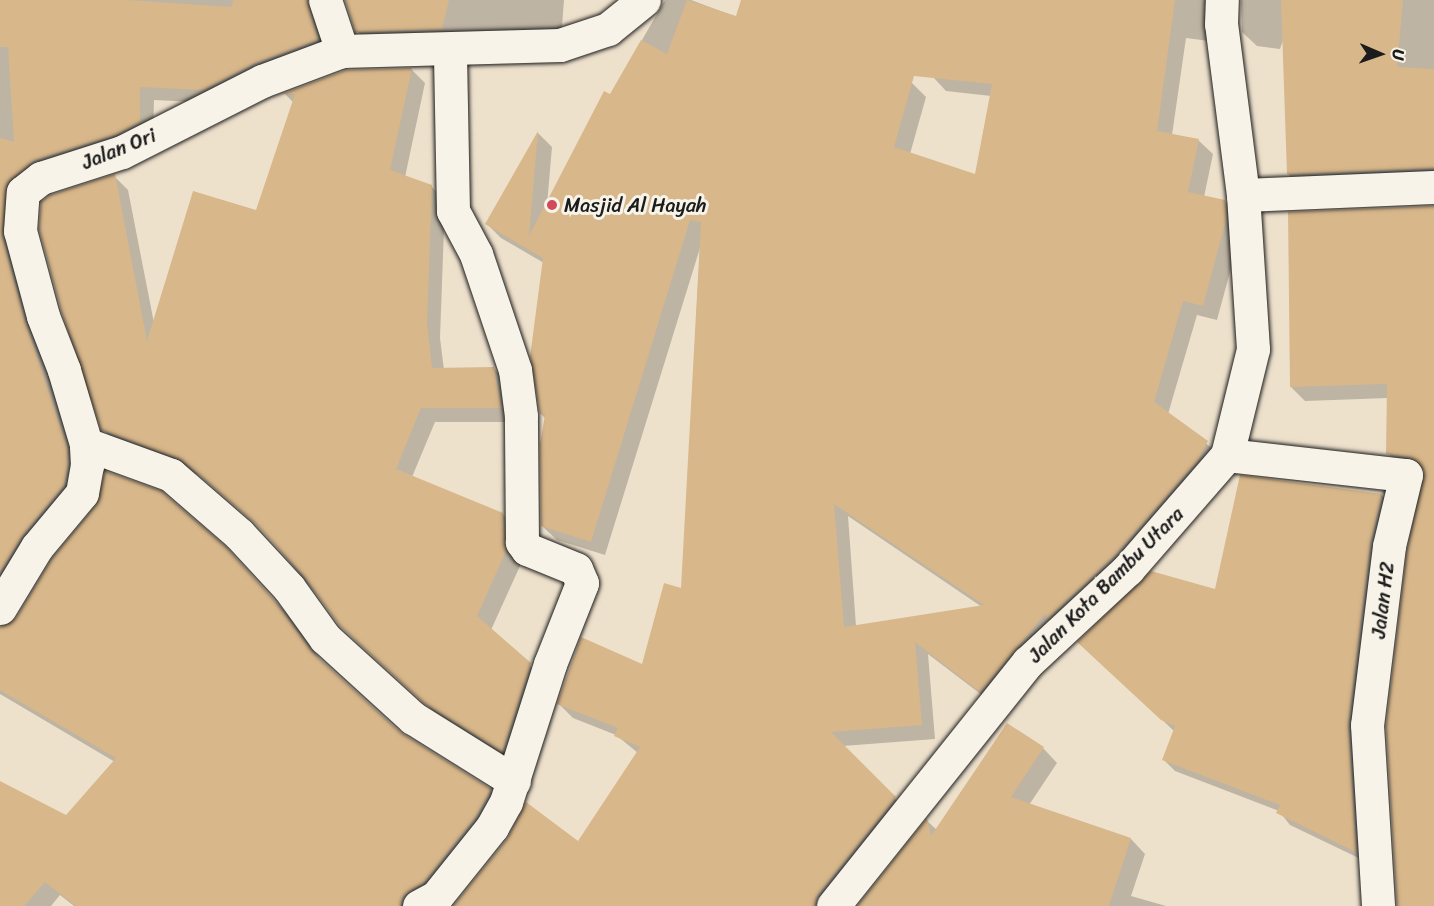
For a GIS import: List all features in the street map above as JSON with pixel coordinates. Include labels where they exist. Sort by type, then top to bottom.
[{"type":"street","points":[[325,0],[342,51]]},
{"type":"street","name":"Jalan Ori","points":[[0,608],[37,547],[82,493],[87,466],[86,444],[64,370],[43,316],[20,231],[23,192],[41,178],[122,152],[262,81],[342,51],[450,50],[560,45],[608,29],[644,0]]},
{"type":"street","name":"Jalan Kota Bambu Utara","points":[[833,906],[1028,662],[1128,569],[1227,454],[1253,349],[1243,195],[1221,24],[1222,0]]},
{"type":"street","points":[[419,906],[436,897],[492,826],[514,781],[550,664],[582,583],[576,569],[527,549],[522,542],[521,416],[514,370],[476,254],[453,211],[450,50]]},
{"type":"street","points":[[1243,195],[1434,187]]},
{"type":"street","points":[[86,444],[171,475],[239,534],[289,588],[325,638],[413,718],[514,781]]},
{"type":"street","name":"Jalan H2","points":[[1227,454],[1420,476],[1389,546],[1367,725],[1378,906]]},
{"type":"building","points":[[0,0],[126,0],[232,7],[233,0],[307,0],[318,40],[255,63],[203,90],[140,87],[140,122],[115,135],[35,160],[7,183],[2,236],[25,321],[67,447],[68,465],[64,485],[23,535],[0,572],[0,138],[14,142],[8,47],[0,47]]},
{"type":"building","points":[[345,0],[449,0],[442,29],[355,32]]},
{"type":"building","points":[[687,0],[736,16],[741,0],[1175,0],[1157,131],[1199,139],[1188,192],[1225,200],[1226,220],[1203,306],[1183,301],[1154,402],[1208,441],[1198,460],[1114,556],[1048,618],[1045,614],[980,692],[915,642],[922,725],[831,732],[896,797],[818,894],[815,906],[453,906],[507,839],[526,802],[578,841],[640,747],[614,736],[618,728],[557,704],[581,637],[642,664],[664,583],[681,588],[701,222],[690,220],[591,542],[541,526],[540,444],[545,415],[540,414],[530,357],[543,258],[485,224],[538,131],[529,236],[604,91],[610,94],[641,40],[667,54]],"holes":[[[914,76],[992,84],[975,174],[894,147]],[[834,504],[984,605],[844,627]]]},
{"type":"building","points":[[1281,0],[1403,0],[1397,67],[1434,69],[1434,168],[1287,174]]},
{"type":"building","points":[[412,68],[390,170],[432,185],[427,323],[432,368],[494,367],[501,408],[421,408],[396,469],[503,513],[506,551],[477,616],[531,663],[502,752],[424,703],[339,625],[303,575],[253,521],[183,461],[101,430],[61,310],[39,229],[41,202],[50,195],[115,174],[147,341],[193,191],[256,210],[295,94],[282,94],[346,70]]},
{"type":"building","points":[[1434,206],[1434,906],[1397,906],[1386,726],[1407,549],[1424,470],[1409,457],[1386,454],[1387,384],[1290,387],[1288,212]]},
{"type":"building","points":[[105,471],[161,491],[226,547],[274,600],[312,652],[400,732],[491,789],[476,816],[424,882],[403,896],[400,906],[76,906],[45,882],[24,906],[0,906],[0,781],[66,815],[116,758],[0,690],[0,627],[16,618],[52,558],[96,505]]},
{"type":"building","points":[[1240,475],[1382,494],[1370,544],[1348,723],[1356,852],[1276,813],[1280,805],[1162,760],[1175,726],[1161,720],[1077,642],[1151,571],[1215,589]]},
{"type":"building","points":[[1007,723],[1044,747],[1011,797],[1131,838],[1109,906],[857,906],[927,818],[931,836]]},
{"type":"place","name":"Masjid Al Hayah","points":[[552,205]]}]
